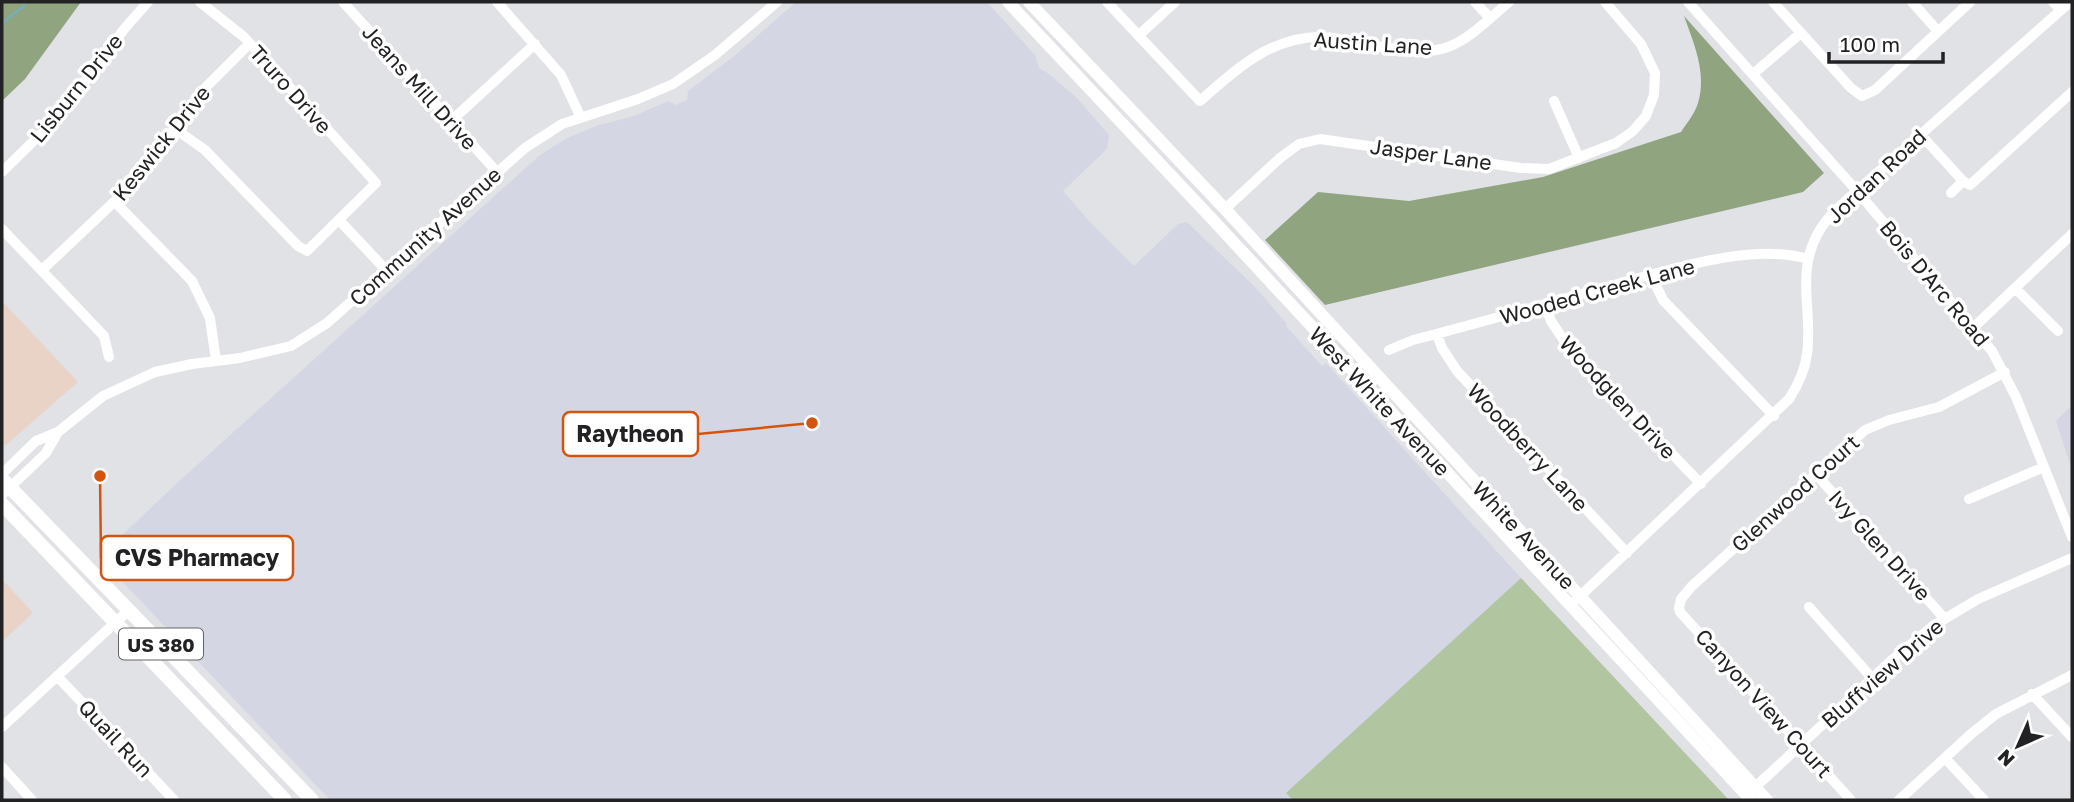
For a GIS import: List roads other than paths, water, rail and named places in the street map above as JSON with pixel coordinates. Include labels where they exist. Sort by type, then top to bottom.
[{"type":"highway","name":"US 380","points":[[4,484],[312,800]]},
{"type":"highway","name":"US 380","points":[[2,504],[285,800]]},
{"type":"main road","name":"West White Avenue","points":[[1008,2],[1576,601]]},
{"type":"main road","points":[[1029,2],[1225,209],[1213,220]]},
{"type":"main road","name":"White Avenue","points":[[1225,209],[1751,794],[1767,800]]},
{"type":"street","name":"Lisburn Drive","points":[[2,172],[58,117],[148,2]]},
{"type":"street","name":"Truro Drive","points":[[200,2],[249,44],[376,183],[339,220]]},
{"type":"street","name":"Jeans Mill Drive","points":[[342,2],[497,172]]},
{"type":"street","points":[[496,2],[561,75],[581,118]]},
{"type":"street","name":"Community Avenue","points":[[4,484],[36,441],[58,432],[103,396],[155,372],[240,358],[291,345],[327,323],[534,142],[562,124],[638,99],[673,84],[716,55],[777,2]]},
{"type":"street","points":[[1107,2],[1139,35],[1175,2]]},
{"type":"street","points":[[1475,2],[1490,18]]},
{"type":"street","name":"Austin Lane","points":[[1139,35],[1199,101],[1254,56],[1297,40],[1322,37],[1369,46],[1427,51],[1448,47],[1465,37],[1509,2]]},
{"type":"street","name":"Jasper Lane","points":[[1225,209],[1280,158],[1299,144],[1320,139],[1521,168],[1549,169],[1616,143],[1633,131],[1646,116],[1654,95],[1655,73],[1642,44],[1605,2]]},
{"type":"street","name":"Bois D'Arc Road","points":[[1688,2],[1974,327],[2005,372],[2072,537]]},
{"type":"street","points":[[1773,2],[1851,88],[1862,96],[1875,90],[1970,2]]},
{"type":"street","points":[[1912,2],[1937,30]]},
{"type":"street","points":[[2053,2],[2061,10]]},
{"type":"street","name":"Jordan Road","points":[[1576,601],[1789,399],[1805,367],[1808,336],[1805,277],[1808,259],[1826,220],[2070,2]]},
{"type":"street","points":[[1753,74],[1801,33]]},
{"type":"street","name":"Keswick Drive","points":[[42,270],[133,184],[203,90],[249,44]]},
{"type":"street","points":[[451,121],[535,44]]},
{"type":"street","points":[[1921,135],[1968,185],[1974,183],[2072,92]]},
{"type":"street","points":[[1553,101],[1579,158]]},
{"type":"street","points":[[174,128],[205,150],[298,246],[307,251],[339,220],[386,270]]},
{"type":"street","points":[[1951,193],[1964,181]]},
{"type":"street","points":[[115,202],[192,281],[210,318],[216,361]]},
{"type":"street","points":[[2,229],[104,336],[109,356]]},
{"type":"street","points":[[1974,327],[2072,234]]},
{"type":"street","name":"Wooded Creek Lane","points":[[1389,350],[1437,334],[1699,263],[1753,254],[1791,254],[1808,259]]},
{"type":"street","points":[[1651,275],[1663,300],[1774,416]]},
{"type":"street","points":[[2015,288],[2058,331]]},
{"type":"street","name":"Woodglen Drive","points":[[1545,304],[1551,321],[1567,345],[1701,484]]},
{"type":"street","name":"Woodberry Lane","points":[[1437,334],[1442,348],[1457,371],[1627,553]]},
{"type":"street","name":"Glenwood Court","points":[[1679,605],[1692,586],[1864,430],[1889,420],[1939,407],[2005,372]]},
{"type":"street","name":"Community Avenue","points":[[4,484],[46,453],[58,432]]},
{"type":"street","points":[[1969,499],[2044,467]]},
{"type":"street","name":"Ivy Glen Drive","points":[[1815,473],[1944,618]]},
{"type":"street","name":"Bluffview Drive","points":[[1751,794],[1872,678],[1944,618],[1978,599],[2072,558]]},
{"type":"street","name":"Canyon View Court","points":[[1679,605],[1681,612],[1851,800]]},
{"type":"street","points":[[1809,607],[1872,678]]},
{"type":"street","points":[[2,727],[129,610]]},
{"type":"street","points":[[1899,800],[1996,714],[2072,675]]},
{"type":"street","name":"Quail Run","points":[[57,676],[174,800]]},
{"type":"street","points":[[2032,694],[2072,737]]},
{"type":"street","points":[[1945,758],[1984,800]]},
{"type":"street","points":[[2,767],[32,800]]},
{"type":"waterway","points":[[2,23],[24,6],[25,2]]},
{"type":"place","name":"Raytheon","points":[[812,423]]},
{"type":"place","name":"CVS Pharmacy","points":[[100,476]]}]
